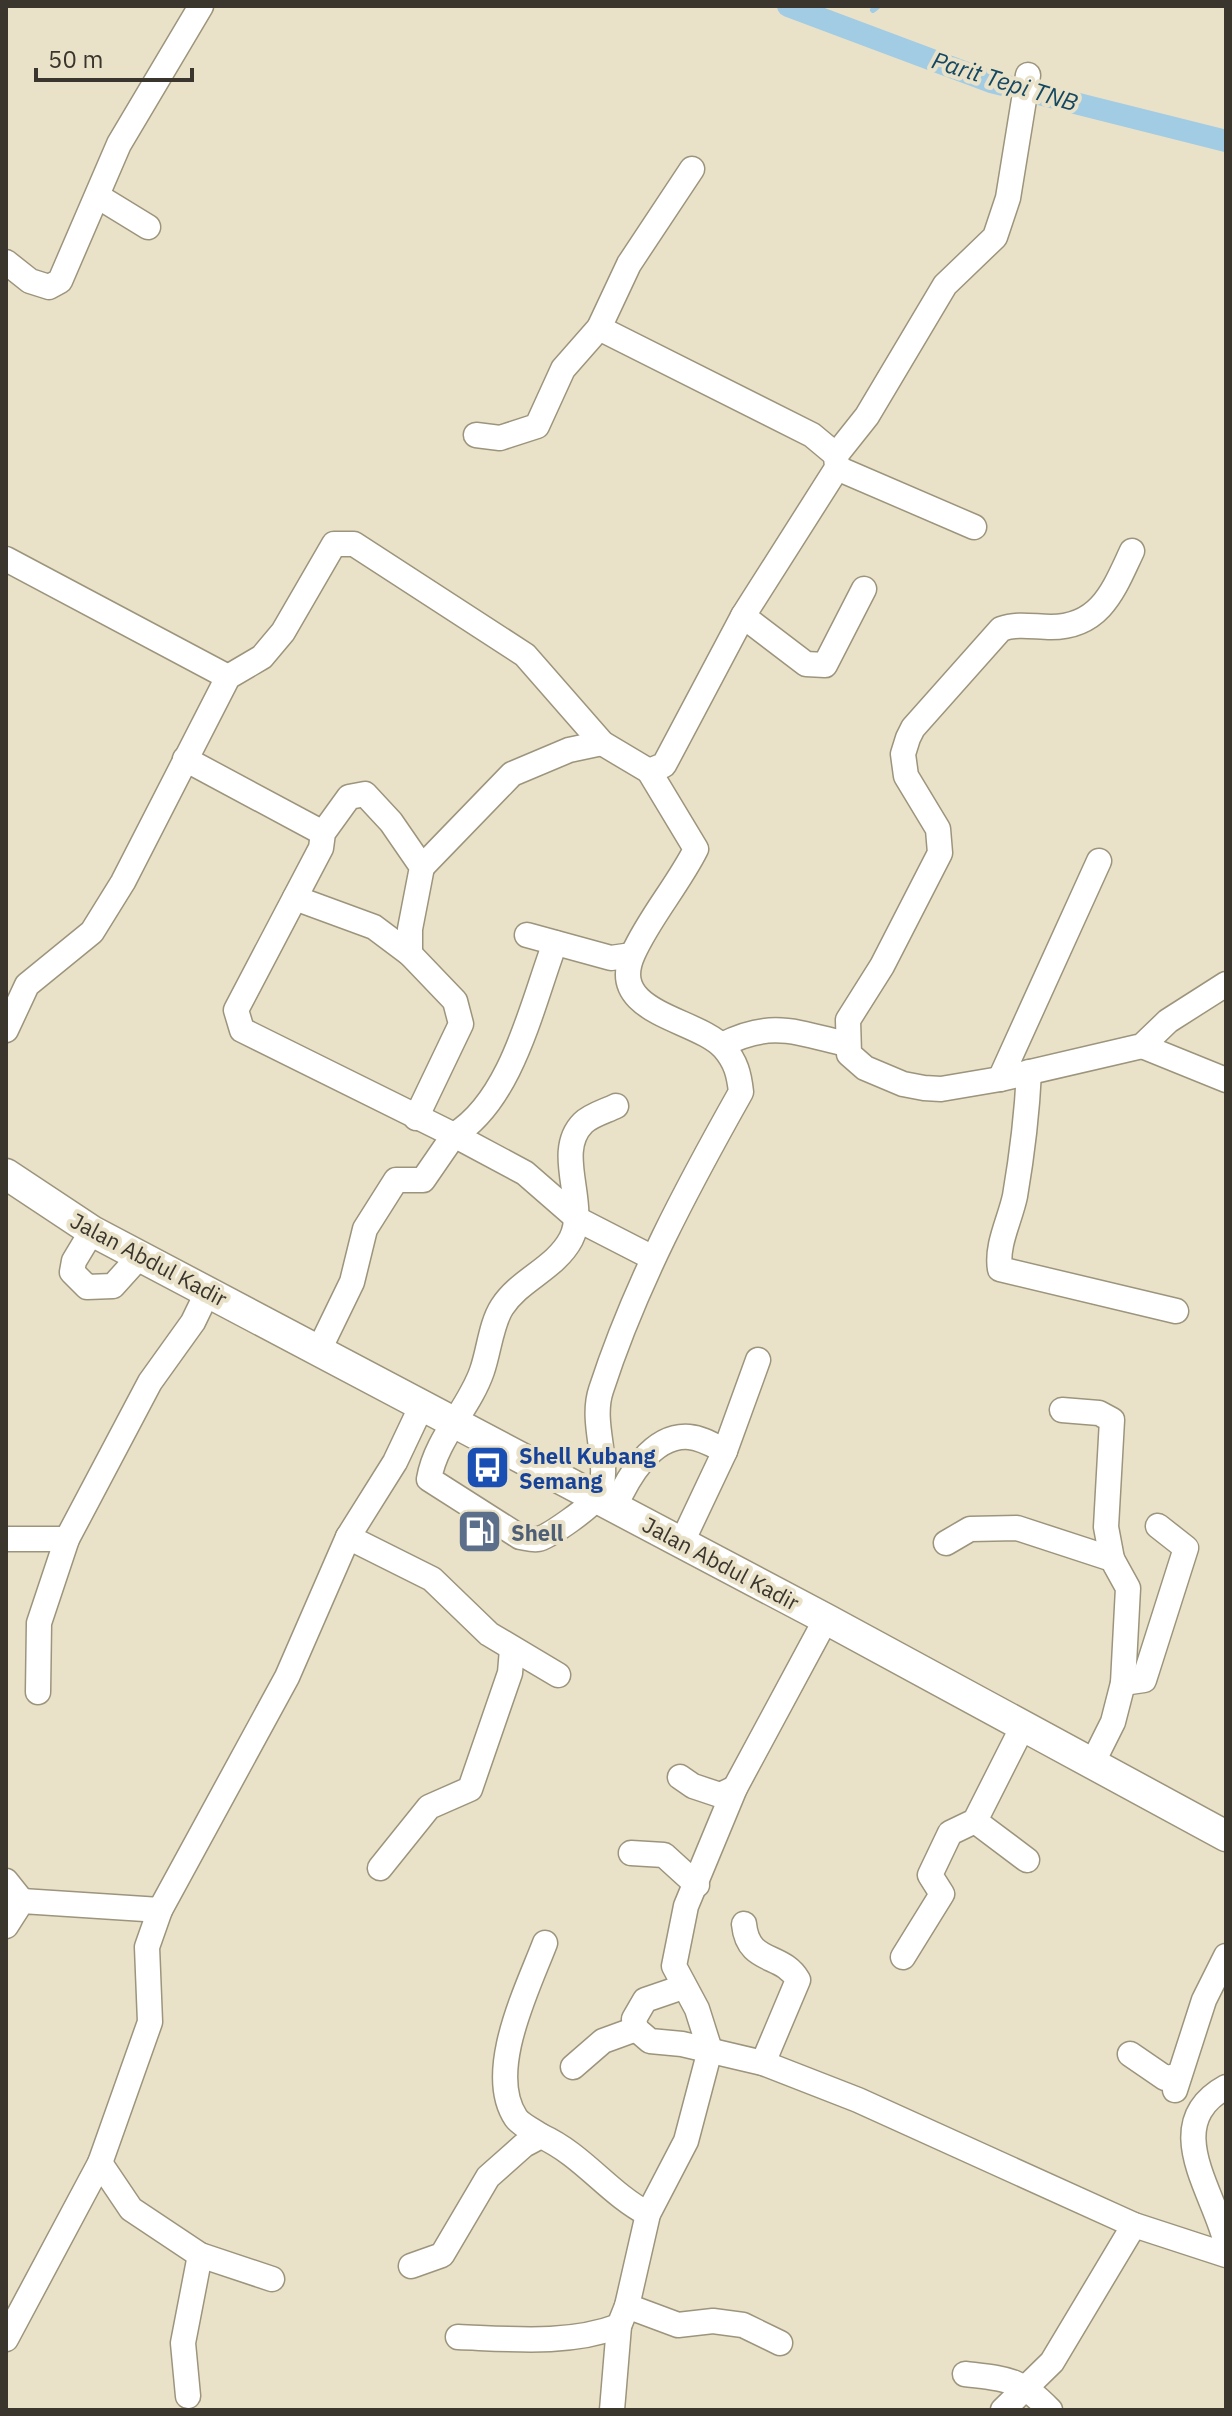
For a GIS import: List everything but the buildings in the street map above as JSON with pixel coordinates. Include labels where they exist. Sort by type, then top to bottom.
[{"type":"main road","name":"Jalan Abdul Kadir","points":[[6,1174],[92,1231],[682,1542],[1226,1836]]},
{"type":"street","points":[[6,262],[30,281],[49,287],[60,281],[99,197],[119,144],[201,6]]},
{"type":"street","points":[[649,771],[664,765],[743,616],[945,285],[995,237],[1008,198],[1027,78]]},
{"type":"street","points":[[476,435],[500,438],[537,426],[563,369],[599,328],[629,264],[692,169]]},
{"type":"street","points":[[99,197],[148,227]]},
{"type":"street","points":[[599,328],[812,435],[836,462],[974,527]]},
{"type":"street","points":[[6,1030],[27,985],[92,932],[123,882],[228,677],[262,657],[283,632],[334,544],[354,544],[525,655],[602,743],[649,771],[696,849],[632,955],[627,976],[638,1000],[722,1045],[738,1067],[741,1092],[653,1258],[600,1393],[597,1436],[605,1468],[606,1502]]},
{"type":"street","points":[[1132,551],[1104,607],[1093,616],[1062,626],[1019,625],[1001,629],[913,728],[903,754],[906,776],[938,829],[940,853],[882,966],[848,1020],[846,1044],[849,1054],[865,1068],[903,1084],[941,1089],[1000,1079],[1142,1046],[1168,1021],[1226,984]]},
{"type":"street","points":[[6,559],[228,677]]},
{"type":"street","points":[[743,616],[806,664],[825,665],[864,589]]},
{"type":"street","points":[[410,954],[410,929],[422,867],[512,774],[569,750],[602,743]]},
{"type":"street","points":[[185,759],[323,833]]},
{"type":"street","points":[[422,867],[391,822],[365,794],[349,797],[323,833],[321,848],[236,1010],[242,1030],[525,1173],[579,1220],[653,1258]]},
{"type":"street","points":[[1000,1079],[1099,861]]},
{"type":"street","points":[[295,898],[374,927],[410,954],[455,1001],[461,1024],[416,1118]]},
{"type":"street","points":[[527,935],[611,958],[632,955]]},
{"type":"street","points":[[319,1350],[352,1282],[365,1229],[396,1180],[423,1180],[454,1135],[471,1124],[501,1087],[555,943]]},
{"type":"street","points":[[722,1045],[749,1032],[770,1030],[846,1044]]},
{"type":"street","points":[[1142,1046],[1226,1080]]},
{"type":"street","points":[[1029,1072],[1025,1138],[1014,1201],[998,1258],[1000,1269],[1176,1311]]},
{"type":"street","points":[[429,1479],[432,1461],[481,1374],[501,1308],[525,1282],[549,1267],[569,1242],[579,1220],[570,1166],[575,1136],[584,1121],[616,1106]]},
{"type":"street","points":[[92,1231],[74,1261],[72,1272],[87,1287],[113,1286],[140,1256]]},
{"type":"street","points":[[38,1692],[39,1623],[67,1539],[150,1382],[193,1322],[208,1291]]},
{"type":"street","points":[[682,1542],[725,1451],[758,1360]]},
{"type":"street","points":[[6,2339],[100,2163],[150,2022],[147,1947],[160,1910],[287,1677],[348,1537],[395,1462],[422,1405]]},
{"type":"street","points":[[1062,1410],[1099,1413],[1112,1420],[1106,1527],[1112,1559],[1128,1588],[1123,1683],[1113,1722],[1092,1764]]},
{"type":"street","points":[[395,1462],[429,1479],[520,1537],[538,1539],[606,1502],[655,1451],[675,1439],[699,1438],[725,1451]]},
{"type":"street","points":[[1123,1683],[1144,1680],[1186,1548],[1158,1526]]},
{"type":"street","points":[[946,1543],[970,1529],[1017,1528],[1112,1559]]},
{"type":"street","points":[[348,1537],[432,1579],[489,1634],[558,1675]]},
{"type":"street","points":[[6,1539],[67,1539]]},
{"type":"street","points":[[612,2410],[623,2316],[648,2214],[686,2141],[710,2050],[697,2009],[674,1966],[686,1906],[735,1788],[826,1619]]},
{"type":"street","points":[[380,1868],[429,1807],[470,1789],[510,1673],[512,1649]]},
{"type":"street","points":[[903,1957],[942,1894],[930,1875],[950,1833],[975,1821],[1023,1726]]},
{"type":"street","points":[[680,1777],[693,1786],[720,1795],[735,1788]]},
{"type":"street","points":[[975,1821],[1027,1860]]},
{"type":"street","points":[[631,1853],[664,1855],[697,1885]]},
{"type":"street","points":[[6,1881],[22,1901],[160,1910]]},
{"type":"street","points":[[6,1926],[22,1901]]},
{"type":"street","points":[[744,1924],[745,1937],[756,1953],[791,1969],[798,1980],[763,2063]]},
{"type":"street","points":[[545,1943],[511,2034],[505,2082],[516,2118],[541,2136],[565,2146],[627,2203],[648,2214]]},
{"type":"street","points":[[1130,2054],[1177,2083],[1215,2005],[1226,1956]]},
{"type":"street","points":[[683,1987],[645,2000],[634,2019],[636,2029],[650,2041],[710,2050],[763,2063],[858,2100],[1134,2225],[1226,2255]]},
{"type":"street","points":[[573,2067],[603,2041],[636,2029]]},
{"type":"street","points":[[1226,2087],[1211,2095],[1195,2116],[1193,2142],[1202,2181],[1220,2215],[1226,2243]]},
{"type":"street","points":[[411,2266],[442,2255],[488,2177],[524,2145],[541,2136]]},
{"type":"street","points":[[100,2163],[131,2209],[200,2255],[272,2279]]},
{"type":"street","points":[[1003,2410],[1052,2362],[1134,2225]]},
{"type":"street","points":[[188,2396],[183,2343],[200,2255]]},
{"type":"street","points":[[458,2337],[565,2338],[596,2335],[623,2316],[678,2325],[713,2321],[743,2325],[780,2343]]},
{"type":"street","points":[[965,2374],[1005,2378],[1028,2387],[1050,2410]]},
{"type":"waterway","name":"Parit Tepi TNB","points":[[788,6],[991,82],[1226,141]]},
{"type":"waterway","points":[[873,10],[878,6]]},
{"type":"place","name":"Shell Kubang Semang","points":[[488,1468]]},
{"type":"place","name":"Shell","points":[[480,1532]]}]
